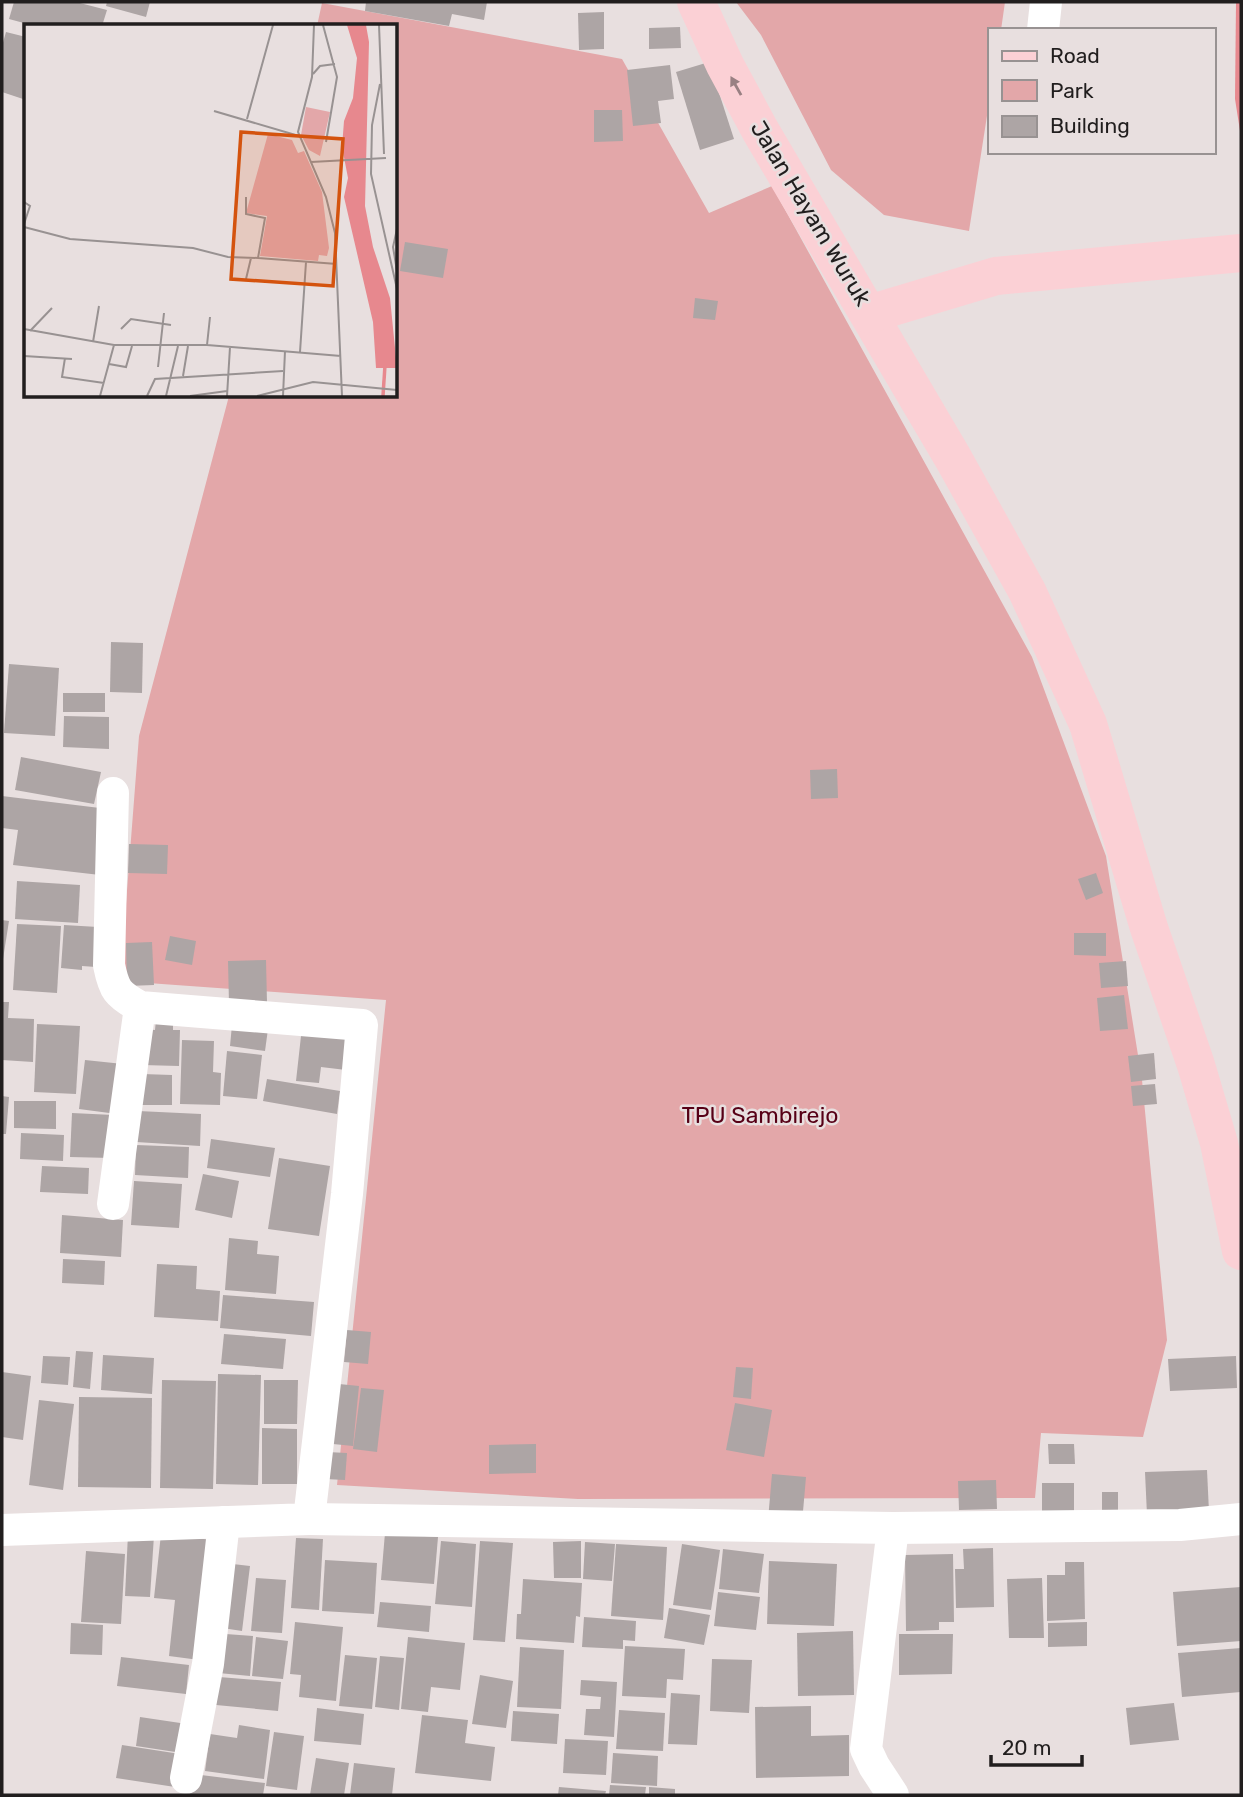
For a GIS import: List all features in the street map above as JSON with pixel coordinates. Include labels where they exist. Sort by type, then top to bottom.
[{"type":"main road","name":"Jalan Hayam Wuruk","points":[[694,2],[760,130],[869,314],[996,276],[1241,253]]},
{"type":"main road","points":[[869,314],[1027,591],[1088,724],[1157,952],[1196,1065],[1219,1143],[1241,1251]]},
{"type":"street","points":[[1042,28],[1046,2]]},
{"type":"street","points":[[113,793],[109,965],[113,985],[121,996],[140,1007],[362,1025],[347,1194],[309,1519]]},
{"type":"street","points":[[113,1204],[140,1007]]},
{"type":"street","points":[[2,1530],[309,1519],[893,1528],[1180,1525],[1241,1519]]},
{"type":"street","points":[[186,1778],[208,1664],[224,1522]]},
{"type":"street","points":[[893,1528],[866,1749],[893,1795]]},
{"type":"green space","points":[[736,2],[1005,2],[1001,28],[988,28],[988,109],[969,231],[884,215],[831,170],[761,35]]},
{"type":"green space","name":"TPU Sambirejo","points":[[322,3],[622,59],[709,213],[772,186],[1032,657],[1106,856],[1142,1080],[1167,1340],[1143,1437],[1041,1433],[1035,1498],[578,1499],[337,1485],[386,1000],[120,981],[139,736],[229,397],[397,397],[397,24],[317,24]]},
{"type":"shaded area","points":[[1236,2],[1241,2],[1241,137],[1235,99]]},
{"type":"building","points":[[14,2],[76,2],[107,10],[103,24],[28,24],[9,19]]},
{"type":"building","points":[[107,2],[150,2],[146,17],[106,6]]},
{"type":"building","points":[[366,2],[487,2],[484,20],[452,14],[449,26],[365,11]]},
{"type":"building","points":[[604,12],[604,49],[579,50],[578,13]]},
{"type":"building","points":[[680,27],[681,48],[649,49],[649,28]]},
{"type":"building","points":[[6,32],[24,36],[24,99],[2,92],[2,46]]},
{"type":"building","points":[[709,62],[734,139],[700,150],[676,72]]},
{"type":"building","points":[[670,65],[674,99],[658,101],[661,123],[633,126],[627,70]]},
{"type":"building","points":[[594,110],[622,110],[623,141],[594,142]]},
{"type":"building","points":[[405,242],[448,249],[443,278],[400,271]]},
{"type":"building","points":[[695,298],[718,301],[715,320],[693,318]]},
{"type":"building","points":[[111,642],[143,643],[142,693],[110,692]]},
{"type":"building","points":[[9,664],[59,668],[55,736],[4,733]]},
{"type":"building","points":[[63,693],[105,693],[105,712],[63,712]]},
{"type":"building","points":[[64,716],[109,717],[109,749],[63,747]]},
{"type":"building","points":[[21,757],[101,772],[94,804],[15,790]]},
{"type":"building","points":[[837,769],[838,798],[811,799],[810,770]]},
{"type":"building","points":[[2,796],[108,809],[100,875],[13,865],[18,830],[2,828]]},
{"type":"building","points":[[129,844],[168,845],[167,874],[128,873]]},
{"type":"building","points":[[1096,873],[1103,893],[1086,900],[1078,879]]},
{"type":"building","points":[[17,881],[80,885],[78,923],[15,919]]},
{"type":"building","points":[[2,920],[9,921],[3,959],[2,959]]},
{"type":"building","points":[[17,924],[61,926],[57,993],[13,990]]},
{"type":"building","points":[[64,925],[98,927],[96,967],[82,966],[82,970],[61,968]]},
{"type":"building","points":[[1074,933],[1106,933],[1106,956],[1074,955]]},
{"type":"building","points":[[170,936],[196,941],[192,965],[165,960]]},
{"type":"building","points":[[152,942],[154,985],[127,986],[126,943]]},
{"type":"building","points":[[266,960],[267,1003],[229,1004],[228,961]]},
{"type":"building","points":[[1126,961],[1128,986],[1101,988],[1099,963]]},
{"type":"building","points":[[1124,995],[1128,1029],[1100,1031],[1097,998]]},
{"type":"building","points":[[2,1002],[9,1002],[8,1018],[34,1019],[33,1062],[2,1060]]},
{"type":"building","points":[[156,1020],[173,1020],[173,1030],[180,1030],[179,1066],[142,1065],[143,1029],[155,1030]]},
{"type":"building","points":[[37,1024],[80,1026],[76,1094],[34,1092]]},
{"type":"building","points":[[232,1025],[268,1029],[265,1051],[230,1046]]},
{"type":"building","points":[[302,1027],[350,1033],[346,1070],[321,1067],[319,1083],[296,1081]]},
{"type":"building","points":[[182,1040],[214,1041],[213,1072],[221,1073],[220,1105],[180,1104]]},
{"type":"building","points":[[227,1051],[262,1055],[257,1099],[223,1096]]},
{"type":"building","points":[[1154,1053],[1156,1079],[1131,1082],[1128,1056]]},
{"type":"building","points":[[85,1060],[123,1064],[117,1114],[79,1109]]},
{"type":"building","points":[[142,1074],[172,1075],[172,1105],[142,1105]]},
{"type":"building","points":[[267,1079],[340,1091],[337,1114],[263,1101]]},
{"type":"building","points":[[1155,1084],[1157,1104],[1133,1106],[1131,1086]]},
{"type":"building","points":[[2,1096],[9,1097],[6,1134],[2,1134]]},
{"type":"building","points":[[14,1101],[56,1101],[56,1129],[14,1128]]},
{"type":"building","points":[[138,1111],[201,1114],[200,1146],[136,1142]]},
{"type":"building","points":[[72,1113],[113,1115],[111,1158],[70,1157]]},
{"type":"building","points":[[21,1133],[64,1135],[63,1161],[20,1159]]},
{"type":"building","points":[[211,1139],[275,1148],[270,1177],[207,1168]]},
{"type":"building","points":[[136,1145],[189,1147],[188,1178],[135,1175]]},
{"type":"building","points":[[279,1158],[330,1166],[319,1236],[268,1229]]},
{"type":"building","points":[[42,1166],[89,1168],[88,1194],[40,1192]]},
{"type":"building","points":[[203,1174],[239,1181],[232,1218],[195,1210]]},
{"type":"building","points":[[134,1181],[182,1184],[179,1228],[131,1225]]},
{"type":"building","points":[[62,1215],[123,1220],[121,1257],[60,1253]]},
{"type":"building","points":[[229,1238],[258,1241],[257,1254],[279,1256],[276,1294],[225,1290]]},
{"type":"building","points":[[63,1259],[105,1261],[104,1285],[62,1283]]},
{"type":"building","points":[[157,1264],[197,1266],[196,1289],[220,1291],[218,1321],[154,1317]]},
{"type":"building","points":[[223,1295],[314,1302],[311,1336],[220,1328]]},
{"type":"building","points":[[347,1330],[371,1332],[368,1364],[344,1362]]},
{"type":"building","points":[[224,1334],[286,1339],[283,1369],[221,1364]]},
{"type":"building","points":[[76,1351],[93,1352],[90,1389],[73,1387]]},
{"type":"building","points":[[103,1355],[154,1358],[152,1394],[101,1390]]},
{"type":"building","points":[[43,1356],[70,1357],[68,1385],[41,1383]]},
{"type":"building","points":[[1236,1356],[1237,1388],[1170,1391],[1168,1359]]},
{"type":"building","points":[[736,1367],[753,1368],[751,1399],[733,1397]]},
{"type":"building","points":[[2,1372],[31,1376],[23,1440],[2,1437]]},
{"type":"building","points":[[218,1374],[261,1375],[258,1485],[216,1484]]},
{"type":"building","points":[[162,1380],[216,1381],[213,1489],[160,1488]]},
{"type":"building","points":[[264,1380],[298,1380],[297,1424],[264,1424]]},
{"type":"building","points":[[329,1383],[359,1386],[353,1446],[323,1443]]},
{"type":"building","points":[[361,1388],[384,1390],[377,1452],[353,1449]]},
{"type":"building","points":[[79,1397],[152,1398],[151,1488],[78,1487]]},
{"type":"building","points":[[39,1400],[74,1404],[63,1490],[29,1485]]},
{"type":"building","points":[[735,1403],[772,1410],[764,1457],[726,1450]]},
{"type":"building","points":[[262,1428],[297,1429],[297,1484],[262,1484]]},
{"type":"building","points":[[536,1444],[536,1473],[489,1474],[489,1445]]},
{"type":"building","points":[[1048,1444],[1074,1444],[1075,1464],[1049,1464]]},
{"type":"building","points":[[327,1452],[347,1453],[345,1480],[325,1479]]},
{"type":"building","points":[[1207,1470],[1209,1512],[1147,1515],[1145,1472]]},
{"type":"building","points":[[772,1474],[806,1477],[802,1523],[768,1520]]},
{"type":"building","points":[[996,1480],[997,1509],[959,1510],[958,1481]]},
{"type":"building","points":[[1042,1483],[1074,1483],[1074,1514],[1042,1515]]},
{"type":"building","points":[[1102,1492],[1118,1492],[1118,1518],[1102,1518]]},
{"type":"building","points":[[385,1533],[438,1537],[434,1584],[381,1580]]},
{"type":"building","points":[[128,1534],[154,1535],[150,1597],[125,1596]]},
{"type":"building","points":[[161,1534],[221,1541],[207,1661],[169,1656],[175,1600],[154,1598]]},
{"type":"building","points":[[296,1538],[323,1539],[319,1610],[291,1608]]},
{"type":"building","points":[[441,1541],[476,1544],[472,1607],[435,1604]]},
{"type":"building","points":[[480,1541],[513,1543],[505,1642],[473,1640]]},
{"type":"building","points":[[581,1541],[581,1578],[554,1578],[553,1542]]},
{"type":"building","points":[[585,1542],[615,1544],[612,1581],[583,1579]]},
{"type":"building","points":[[616,1544],[667,1547],[663,1620],[611,1616]]},
{"type":"building","points":[[682,1544],[720,1550],[711,1610],[673,1605]]},
{"type":"building","points":[[993,1548],[994,1607],[956,1608],[955,1569],[964,1569],[963,1549]]},
{"type":"building","points":[[723,1549],[764,1554],[759,1593],[719,1589]]},
{"type":"building","points":[[86,1551],[125,1554],[121,1624],[81,1622]]},
{"type":"building","points":[[953,1554],[954,1622],[939,1622],[939,1630],[906,1631],[905,1555]]},
{"type":"building","points":[[325,1560],[377,1563],[374,1614],[322,1611]]},
{"type":"building","points":[[769,1561],[837,1564],[834,1626],[767,1624]]},
{"type":"building","points":[[1065,1562],[1084,1562],[1085,1619],[1047,1621],[1047,1575],[1065,1575]]},
{"type":"building","points":[[224,1563],[250,1566],[242,1631],[216,1627]]},
{"type":"building","points":[[256,1578],[286,1580],[282,1633],[251,1631]]},
{"type":"building","points":[[1042,1578],[1044,1638],[1009,1638],[1007,1579]]},
{"type":"building","points":[[523,1579],[582,1583],[580,1617],[576,1616],[574,1643],[516,1639]]},
{"type":"building","points":[[1241,1587],[1241,1641],[1177,1646],[1173,1592]]},
{"type":"building","points":[[718,1592],[760,1597],[756,1630],[714,1626]]},
{"type":"building","points":[[380,1602],[431,1606],[429,1632],[377,1627]]},
{"type":"building","points":[[669,1608],[710,1615],[704,1645],[664,1638]]},
{"type":"building","points":[[584,1617],[636,1621],[635,1641],[623,1640],[623,1649],[582,1647]]},
{"type":"building","points":[[295,1622],[343,1627],[336,1701],[299,1697],[301,1675],[290,1674]]},
{"type":"building","points":[[1087,1622],[1087,1646],[1048,1647],[1048,1623]]},
{"type":"building","points":[[71,1623],[103,1625],[102,1655],[70,1654]]},
{"type":"building","points":[[853,1631],[854,1695],[798,1696],[797,1633]]},
{"type":"building","points":[[212,1633],[253,1636],[250,1676],[208,1672]]},
{"type":"building","points":[[899,1634],[953,1634],[952,1674],[899,1675]]},
{"type":"building","points":[[256,1637],[288,1641],[283,1679],[252,1676]]},
{"type":"building","points":[[408,1637],[465,1643],[460,1690],[431,1687],[428,1712],[401,1709]]},
{"type":"building","points":[[625,1646],[685,1649],[683,1680],[667,1679],[666,1698],[622,1696]]},
{"type":"building","points":[[520,1647],[564,1650],[561,1709],[517,1707]]},
{"type":"building","points":[[1241,1648],[1241,1692],[1182,1697],[1178,1653]]},
{"type":"building","points":[[345,1655],[377,1658],[372,1709],[339,1706]]},
{"type":"building","points":[[380,1656],[404,1658],[399,1710],[375,1707]]},
{"type":"building","points":[[121,1657],[189,1665],[186,1694],[117,1686]]},
{"type":"building","points":[[712,1659],[752,1660],[749,1713],[710,1711]]},
{"type":"building","points":[[480,1675],[513,1681],[506,1728],[472,1724]]},
{"type":"building","points":[[219,1677],[281,1682],[278,1711],[216,1705]]},
{"type":"building","points":[[581,1680],[617,1682],[614,1737],[584,1735],[586,1709],[600,1709],[601,1697],[580,1695]]},
{"type":"building","points":[[671,1693],[700,1695],[697,1745],[668,1744]]},
{"type":"building","points":[[1174,1703],[1179,1740],[1130,1745],[1126,1708]]},
{"type":"building","points":[[811,1706],[811,1736],[849,1735],[849,1776],[756,1778],[755,1707]]},
{"type":"building","points":[[317,1708],[364,1714],[361,1745],[314,1741]]},
{"type":"building","points":[[619,1710],[665,1713],[663,1751],[616,1749]]},
{"type":"building","points":[[513,1711],[559,1714],[557,1744],[511,1741]]},
{"type":"building","points":[[422,1715],[468,1720],[465,1743],[495,1747],[491,1781],[415,1773]]},
{"type":"building","points":[[140,1717],[187,1724],[182,1753],[136,1746]]},
{"type":"building","points":[[239,1725],[270,1730],[264,1779],[205,1771],[210,1734],[237,1738]]},
{"type":"building","points":[[274,1732],[304,1736],[297,1790],[266,1786]]},
{"type":"building","points":[[565,1739],[608,1741],[606,1775],[563,1773]]},
{"type":"building","points":[[122,1745],[180,1754],[175,1787],[116,1778]]},
{"type":"building","points":[[613,1753],[658,1756],[657,1786],[611,1783]]},
{"type":"building","points":[[316,1758],[349,1763],[344,1795],[310,1795]]},
{"type":"building","points":[[354,1763],[395,1768],[392,1795],[350,1795]]},
{"type":"building","points":[[193,1774],[265,1783],[263,1795],[190,1795]]},
{"type":"building","points":[[610,1785],[646,1787],[645,1795],[609,1795]]},
{"type":"building","points":[[559,1787],[606,1791],[605,1795],[558,1795]]},
{"type":"building","points":[[649,1787],[675,1789],[675,1795],[649,1795]]}]
